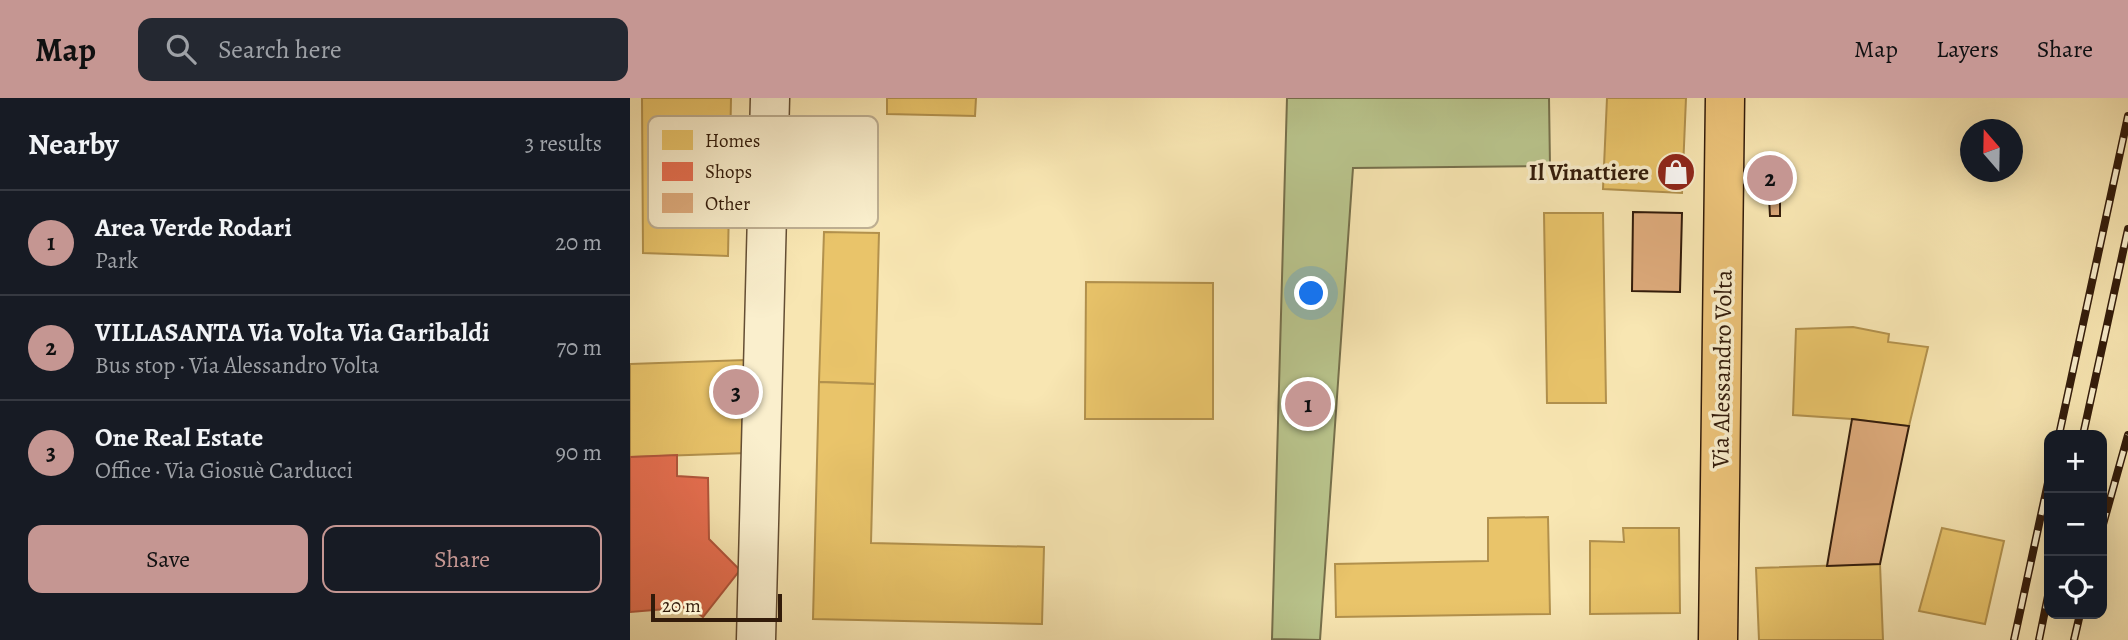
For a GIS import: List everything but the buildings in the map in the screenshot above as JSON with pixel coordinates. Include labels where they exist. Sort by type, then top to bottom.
[{"type":"main road","name":"Via Alessandro Volta","points":[[1718,640],[1725,98]]},
{"type":"street","points":[[770,98],[770,116]]},
{"type":"street","points":[[756,640],[767,228]]},
{"type":"green space","points":[[1287,98],[1549,98],[1550,166],[1353,168],[1320,640],[1272,639]]},
{"type":"railway","points":[[2060,430],[2128,116]]},
{"type":"railway","points":[[2084,430],[2128,229]]},
{"type":"railway","points":[[2107,510],[2128,435]]},
{"type":"railway","points":[[2014,640],[2046,493]]},
{"type":"railway","points":[[2039,640],[2044,616]]},
{"type":"railway","points":[[2074,640],[2079,619]]},
{"type":"place","name":"Il Vinattiere","points":[[1676,172]]},
{"type":"place","name":"VILLASANTA Via Volta Via Garibaldi","points":[[1770,178]]},
{"type":"place","name":"One Real Estate","points":[[736,392]]},
{"type":"place","name":"Area Verde Rodari","points":[[1308,404]]}]
